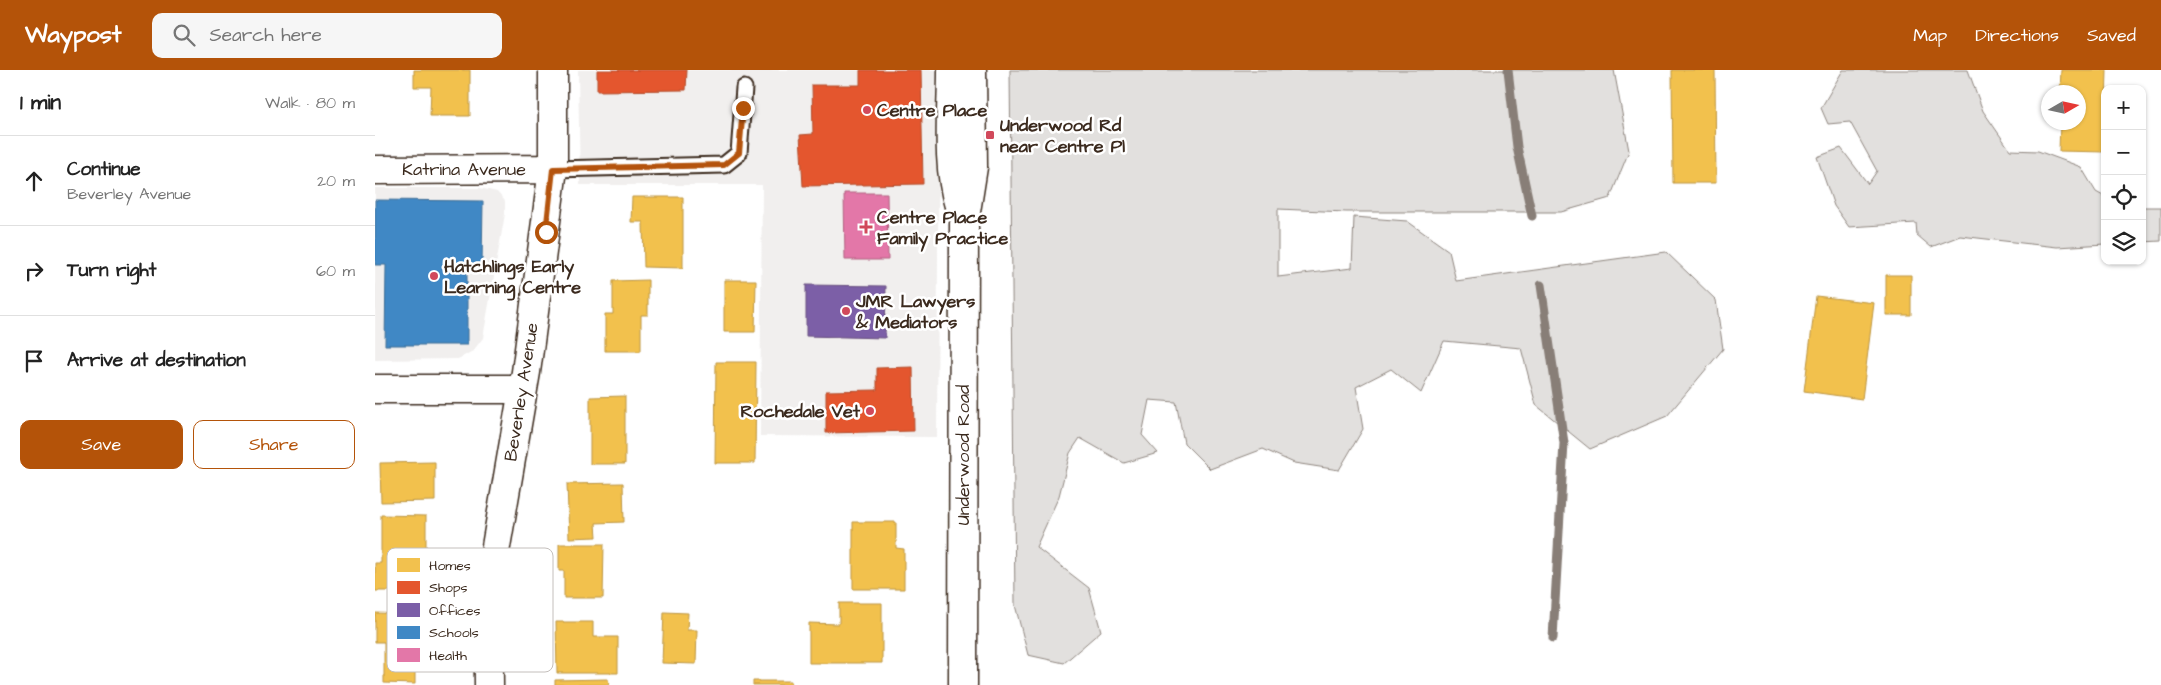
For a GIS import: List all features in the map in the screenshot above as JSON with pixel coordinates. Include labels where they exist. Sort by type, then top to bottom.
[{"type":"street","name":"Beverley Avenue","points":[[496,548],[526,372],[553,169],[553,70]]},
{"type":"street","name":"Underwood Road","points":[[952,70],[952,155],[955,194],[964,224]]},
{"type":"street","name":"Underwood Road","points":[[963,685],[964,224],[973,167],[971,70]]},
{"type":"street","name":"Katrina Avenue","points":[[375,170],[553,169]]},
{"type":"street","points":[[375,389],[522,389]]},
{"type":"street","name":"Beverley Avenue","points":[[489,672],[489,685]]},
{"type":"lane","points":[[553,169],[724,165],[739,153],[744,88]]},
{"type":"shaded area","points":[[578,70],[939,70],[937,437],[760,436],[762,185],[580,185]]},
{"type":"shaded area","points":[[1010,70],[1614,70],[1629,151],[1610,198],[1561,212],[1346,212],[1278,209],[1278,277],[1352,268],[1354,217],[1407,221],[1449,251],[1456,281],[1666,252],[1716,300],[1723,349],[1667,416],[1590,449],[1536,405],[1521,348],[1444,341],[1421,393],[1391,369],[1356,387],[1363,429],[1339,470],[1294,463],[1263,449],[1210,469],[1184,443],[1176,402],[1149,400],[1142,435],[1158,453],[1124,463],[1080,438],[1070,453],[1059,496],[1036,547],[1089,588],[1101,631],[1064,663],[1028,655],[1015,605]]},
{"type":"shaded area","points":[[1843,70],[1968,70],[1983,111],[2010,150],[2038,151],[2081,167],[2096,192],[2101,195],[2101,244],[2057,247],[1960,236],[1931,247],[1917,235],[1916,223],[1849,227],[1834,206],[1817,157],[1841,148],[1868,184],[1877,171],[1850,122],[1828,124],[1821,108]]},
{"type":"shaded area","name":"Hatchlings Early Learning Centre","points":[[375,188],[480,188],[497,192],[505,201],[505,214],[483,338],[473,351],[458,359],[375,360]]},
{"type":"shaded area","points":[[2146,207],[2161,207],[2161,241],[2146,242]]},
{"type":"building: Homes","points":[[414,70],[470,70],[470,116],[430,116],[431,87],[414,87]]},
{"type":"building: Homes","points":[[1672,70],[1715,70],[1716,183],[1673,183]]},
{"type":"building: Homes","points":[[2061,70],[2107,70],[2107,85],[2101,85],[2101,152],[2059,151],[2060,130],[2086,130],[2086,85],[2060,85]]},
{"type":"building: Homes","points":[[632,197],[683,197],[683,268],[644,267],[643,222],[631,222]]},
{"type":"building: Homes","points":[[1886,275],[1911,275],[1911,315],[1886,315]]},
{"type":"building: Homes","points":[[648,280],[648,315],[641,315],[641,351],[605,351],[605,314],[613,314],[613,281]]},
{"type":"building: Homes","points":[[724,280],[756,280],[755,332],[724,332]]},
{"type":"building: Homes","points":[[1816,296],[1874,303],[1862,399],[1804,391]]},
{"type":"building: Homes","points":[[716,362],[756,362],[755,463],[715,463]]},
{"type":"building: Homes","points":[[625,396],[625,464],[590,464],[590,397]]},
{"type":"building: Homes","points":[[435,462],[435,501],[381,502],[380,463]]},
{"type":"building: Homes","points":[[623,483],[624,522],[596,523],[597,537],[569,538],[567,484]]},
{"type":"building: Homes","points":[[381,515],[426,516],[426,548],[387,548],[387,591],[375,591],[375,563],[381,563]]},
{"type":"building: Homes","points":[[853,522],[896,522],[896,548],[904,549],[904,589],[853,589]]},
{"type":"building: Homes","points":[[559,544],[604,544],[603,598],[564,598],[564,571],[559,571]]},
{"type":"building: Homes","points":[[839,603],[882,603],[882,663],[809,663],[809,623],[839,624]]},
{"type":"building: Homes","points":[[664,612],[688,613],[687,630],[697,630],[696,664],[662,663]]},
{"type":"building: Homes","points":[[375,613],[387,613],[387,672],[415,672],[415,684],[384,683],[384,642],[375,642]]},
{"type":"building: Homes","points":[[556,622],[593,622],[593,637],[618,637],[618,673],[557,673]]},
{"type":"building: Homes","points":[[608,679],[609,685],[555,685],[555,680]]},
{"type":"building: Homes","points":[[753,681],[791,681],[791,685],[753,685]]},
{"type":"building: Shops","points":[[597,70],[687,70],[686,90],[597,91]]},
{"type":"building: Shops","name":"Centre Place","points":[[860,70],[921,70],[923,184],[803,186],[800,135],[813,134],[812,85],[860,85]]},
{"type":"building: Shops","name":"Rochedale Vet","points":[[913,367],[914,431],[826,433],[826,391],[877,390],[877,368]]},
{"type":"building: Offices","name":"JMR Lawyers & Mediators","points":[[806,285],[886,286],[885,338],[806,336]]},
{"type":"building: Schools","name":"Hatchlings Early Learning Centre","points":[[375,200],[483,201],[482,265],[467,265],[467,345],[385,345],[386,265],[375,265]]},
{"type":"building: Health","name":"Centre Place Family Practice","points":[[844,193],[887,193],[888,260],[845,260]]},
{"type":"waterway","points":[[1508,70],[1517,147],[1532,216]]},
{"type":"waterway","points":[[1541,285],[1564,443],[1553,638]]},
{"type":"place","name":"Centre Place","points":[[867,110]]},
{"type":"place","name":"Underwood Rd near Centre Pl","points":[[990,135]]},
{"type":"place","name":"Centre Place Family Practice","points":[[866,227]]},
{"type":"place","name":"Hatchlings Early Learning Centre","points":[[434,276]]},
{"type":"place","name":"JMR Lawyers & Mediators","points":[[846,311]]},
{"type":"place","name":"Rochedale Vet","points":[[870,411]]},
{"type":"route","points":[[546,232],[553,169],[724,165],[739,153],[743,108]]}]
